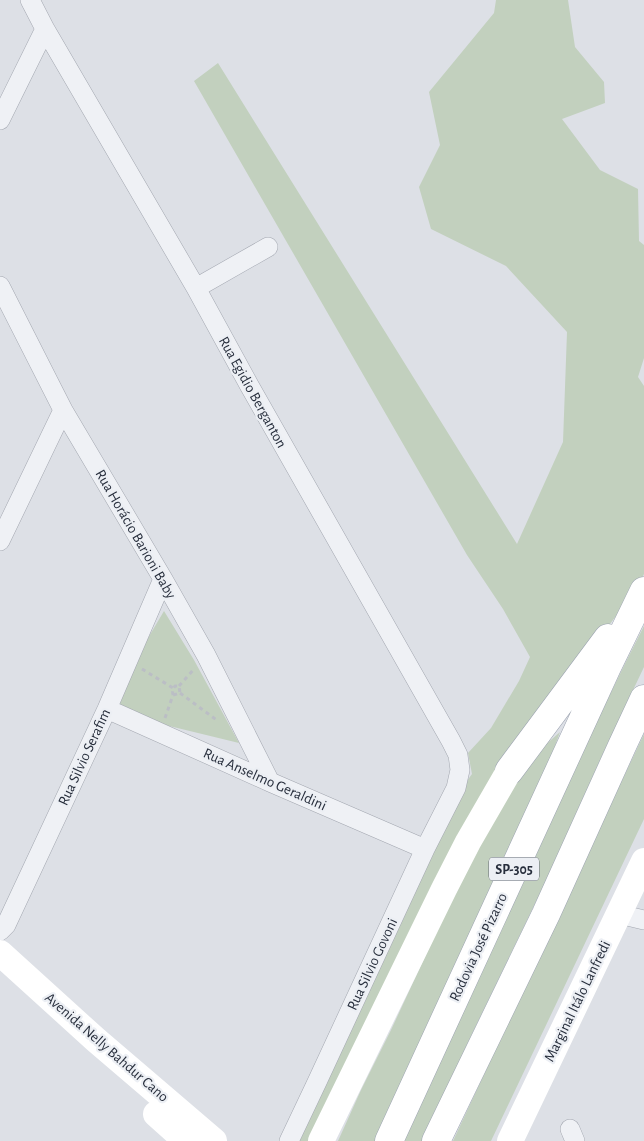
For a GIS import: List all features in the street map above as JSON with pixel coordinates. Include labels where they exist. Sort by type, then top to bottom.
[{"type":"main road","name":"SP-305","points":[[509,771],[642,594]]},
{"type":"main road","name":"Rodovia José Pizarro","points":[[390,1141],[642,594]]},
{"type":"main road","name":"SP-305","points":[[436,1141],[546,914],[644,699]]},
{"type":"main road","points":[[321,1141],[444,889],[468,842],[509,771]]},
{"type":"main road","name":"Marginal Itálo Lanfredi","points":[[510,1141],[644,861]]},
{"type":"main road","name":"Avenida Nelly Bahdur Cano","points":[[0,953],[90,1046]]},
{"type":"main road","name":"Avenida Nelly Bahdur Cano","points":[[0,976],[90,1046],[164,1110],[214,1141]]},
{"type":"main road","name":"Avenida Nelly Bahdur Cano","points":[[164,1110],[186,1141]]},
{"type":"street","name":"Rua Egidio Berganton","points":[[30,0],[196,288],[451,741],[458,755],[460,770],[456,788]]},
{"type":"street","points":[[0,120],[45,29]]},
{"type":"street","points":[[196,288],[268,247]]},
{"type":"street","name":"Rua Horácio Barioni Baby","points":[[0,286],[63,410],[206,655],[270,782]]},
{"type":"street","points":[[0,541],[63,410]]},
{"type":"street","name":"Rua Silvio Serafim","points":[[0,931],[6,925],[107,709],[163,579]]},
{"type":"street","name":"Rua Anselmo Geraldini","points":[[107,709],[425,849]]},
{"type":"street","name":"Rua Silvio Govoni","points":[[289,1141],[425,849],[456,788]]},
{"type":"street","points":[[618,914],[644,920]]},
{"type":"path","points":[[127,660],[173,688]]},
{"type":"path","points":[[173,688],[179,686],[180,693],[220,722]]},
{"type":"path","points":[[160,732],[173,695],[173,688]]},
{"type":"path","points":[[173,695],[180,693]]},
{"type":"green space","points":[[496,0],[568,0],[575,47],[604,82],[605,103],[562,119],[600,170],[638,189],[639,241],[644,245],[644,358],[638,377],[644,386],[644,574],[636,590],[593,646],[313,1141],[296,1141],[459,792],[472,774],[468,753],[491,728],[519,681],[530,657],[503,609],[467,555],[194,81],[218,63],[517,544],[563,442],[567,332],[506,266],[431,229],[419,187],[440,145],[429,92],[494,13]]},
{"type":"green space","points":[[164,611],[194,660],[239,743],[161,724],[119,705],[135,660]]},
{"type":"green space","points":[[644,626],[644,667],[543,887],[423,1141],[404,1141],[582,753]]},
{"type":"green space","points":[[560,732],[545,774],[375,1141],[338,1141],[444,916],[515,778],[536,753]]},
{"type":"green space","points":[[644,734],[644,819],[491,1141],[453,1141],[561,909]]}]
